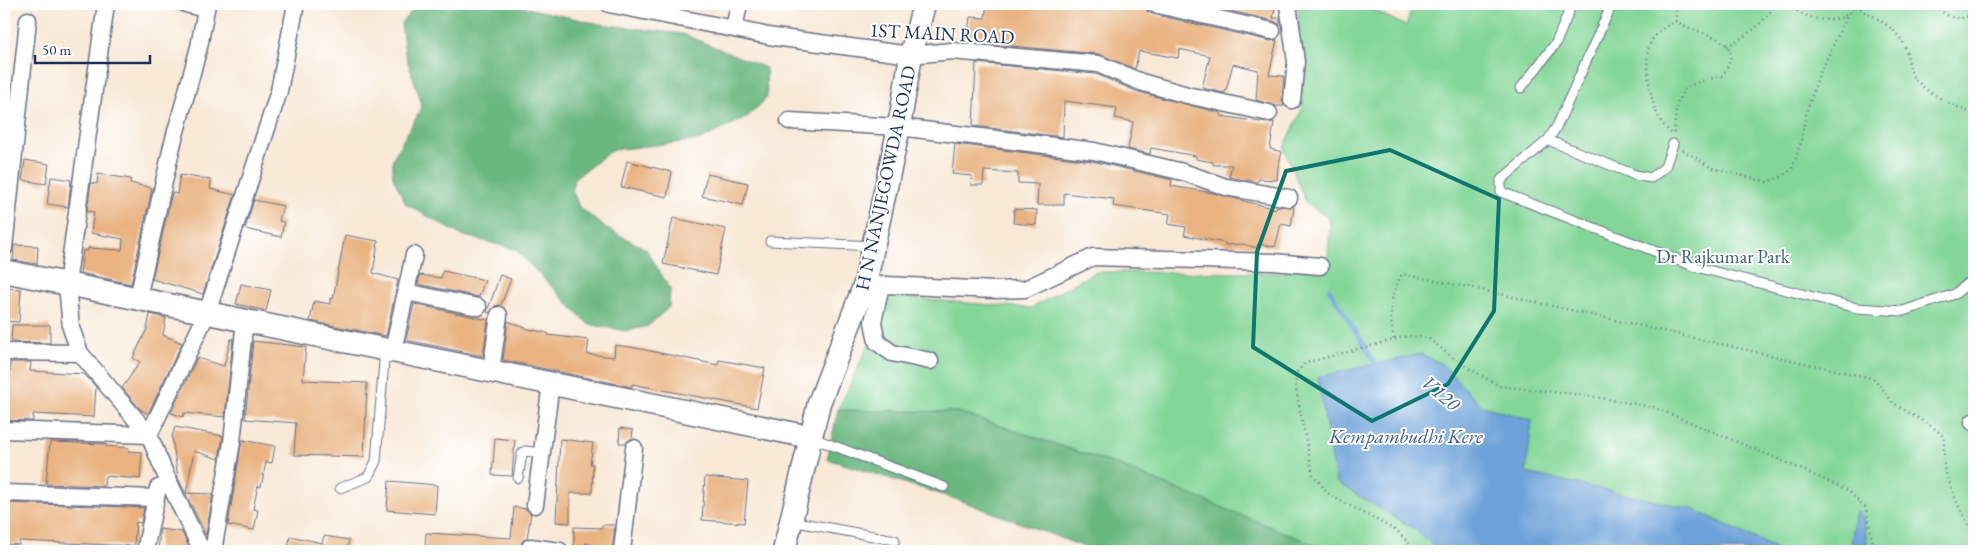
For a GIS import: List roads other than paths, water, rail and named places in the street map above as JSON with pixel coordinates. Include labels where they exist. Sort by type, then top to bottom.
[{"type":"street","points":[[106,4],[67,284],[71,328],[80,353],[149,435],[166,476],[202,551]]},
{"type":"street","points":[[138,298],[172,146],[198,47],[206,6],[186,4]]},
{"type":"street","points":[[149,435],[207,313],[278,91],[296,4]]},
{"type":"street","name":"1ST MAIN ROAD","points":[[609,4],[774,37],[911,55],[952,51],[1098,64],[1141,82],[1187,95],[1269,113]]},
{"type":"street","points":[[734,29],[740,4]]},
{"type":"street","name":"H N NANJEGOWDA ROAD","points":[[784,551],[819,402],[873,285],[874,246],[899,127],[911,55],[924,4]]},
{"type":"street","points":[[1154,4],[1272,31]]},
{"type":"street","points":[[1288,4],[1296,62],[1292,100]]},
{"type":"street","points":[[4,248],[28,20]]},
{"type":"street","points":[[788,121],[899,127],[1094,151],[1183,172],[1226,187],[1289,198]]},
{"type":"street","points":[[389,350],[406,292],[414,255]]},
{"type":"street","points":[[930,361],[892,353],[877,342],[873,322],[873,285],[995,290],[1025,289],[1092,257],[1273,262],[1320,266]]},
{"type":"street","points":[[4,271],[810,437]]},
{"type":"street","points":[[406,292],[478,307]]},
{"type":"street","points":[[491,371],[499,316]]},
{"type":"street","points":[[213,551],[232,442],[245,320]]},
{"type":"street","points":[[4,352],[80,353]]},
{"type":"street","points":[[535,505],[551,383]]},
{"type":"street","points":[[4,430],[149,435]]},
{"type":"street","points":[[622,551],[634,448]]},
{"type":"street","points":[[145,551],[156,491],[166,476]]},
{"type":"street","points":[[4,493],[155,498]]},
{"type":"street","points":[[530,547],[560,551]]},
{"type":"lane","points":[[1521,88],[1556,43],[1572,4]]},
{"type":"lane","points":[[1612,4],[1557,126],[1548,140],[1501,180],[1501,192],[1696,267],[1857,308],[1903,311],[1955,294],[1974,278]]},
{"type":"lane","points":[[1548,140],[1635,175],[1651,178],[1665,166],[1673,144]]},
{"type":"lane","points":[[770,241],[874,246]]},
{"type":"lane","points":[[340,488],[368,476],[376,461],[389,350]]},
{"type":"lane","points":[[810,437],[944,487]]},
{"type":"lane","points":[[518,478],[522,454],[525,451],[541,453]]},
{"type":"lane","points":[[791,521],[896,540]]},
{"type":"water","name":"Kempambudhi Kere","points":[[1421,354],[1442,364],[1482,406],[1532,420],[1526,473],[1693,509],[1781,551],[1439,551],[1416,530],[1336,482],[1318,377]]},
{"type":"water","points":[[1856,510],[1863,518],[1868,551],[1850,551]]},
{"type":"waterway","name":"V120","points":[[1329,289],[1378,369]]},
{"type":"park label","name":"Dr Rajkumar Park","points":[[1723,256]]}]
